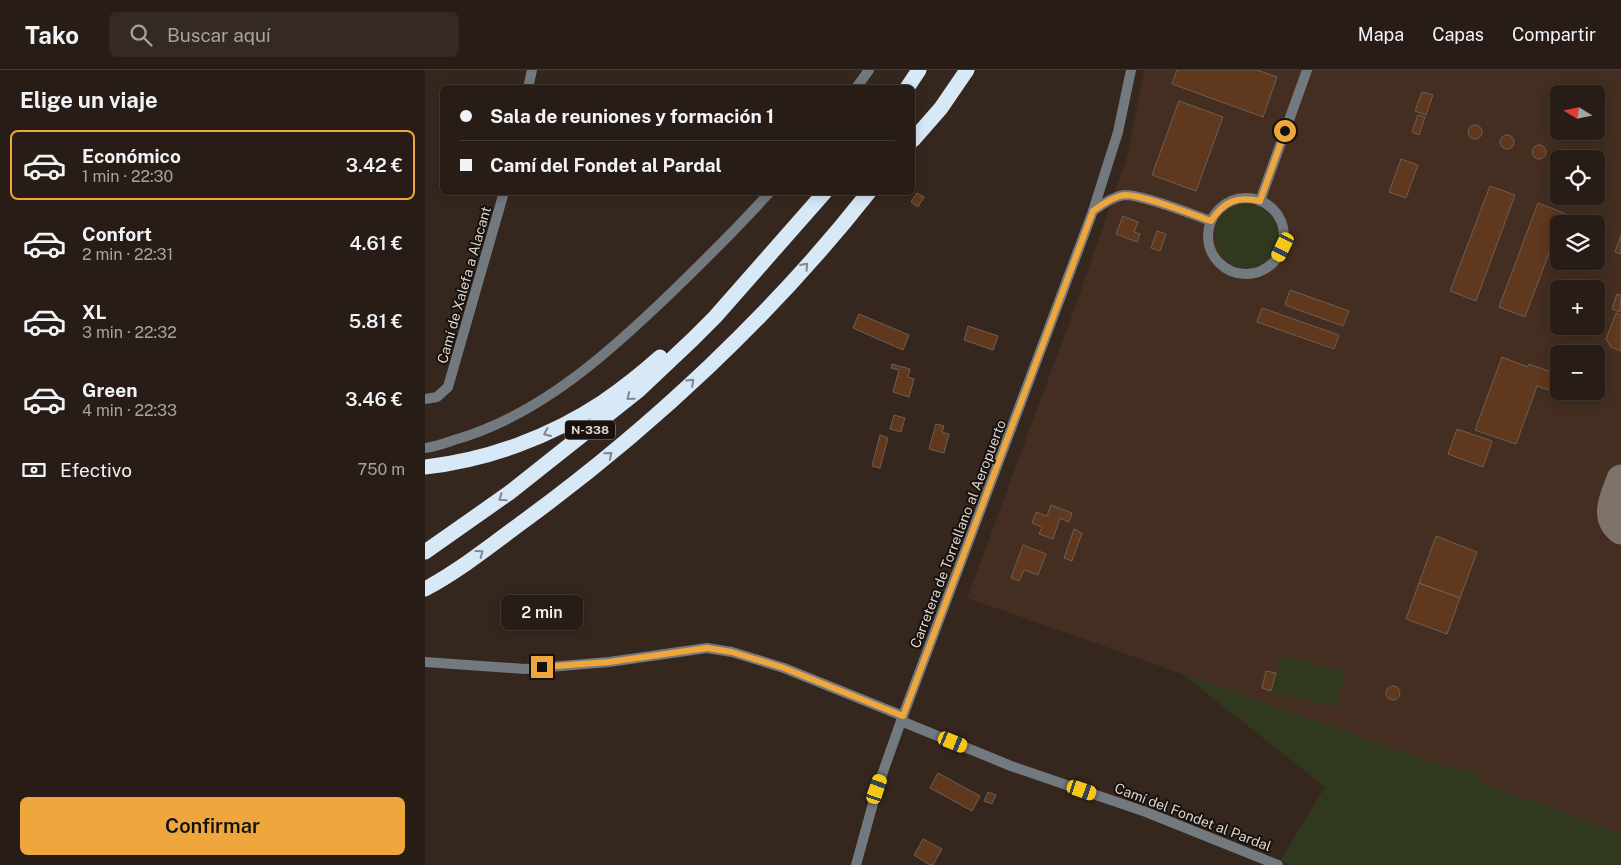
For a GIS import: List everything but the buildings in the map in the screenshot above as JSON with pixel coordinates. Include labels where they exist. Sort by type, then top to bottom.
[{"type":"highway","points":[[909,85],[919,70]]},
{"type":"highway","points":[[915,132],[957,70]]},
{"type":"highway","points":[[915,138],[941,108],[967,70]]},
{"type":"highway","name":"N-338","points":[[425,552],[516,487],[639,390],[693,340],[822,195]]},
{"type":"highway","name":"N-338","points":[[425,589],[554,499],[642,427],[722,353],[775,300],[866,195]]},
{"type":"highway","points":[[425,467],[470,460],[521,444],[559,428],[603,402],[633,380],[664,354],[713,306],[739,289]]},
{"type":"highway","points":[[425,594],[439,581]]},
{"type":"street","points":[[529,85],[532,70]]},
{"type":"street","points":[[858,85],[869,70]]},
{"type":"street","name":"Carretera de Torrellano al Aeropuerto","points":[[856,865],[877,789],[902,719],[1093,211],[1118,132],[1131,70]]},
{"type":"street","points":[[1260,201],[1307,70]]},
{"type":"street","name":"Camí de Xalefa a Alacant","points":[[425,399],[437,397],[448,387],[503,195]]},
{"type":"street","points":[[425,448],[474,435],[513,418],[549,396],[646,318],[712,254],[767,195]]},
{"type":"street","points":[[1093,211],[1117,197],[1126,195],[1139,197],[1211,221]]},
{"type":"street","points":[[1249,198],[1260,201],[1269,206],[1277,215],[1282,225],[1283,247],[1277,258],[1268,267],[1257,273],[1233,272],[1222,266],[1214,257],[1209,246],[1208,233],[1211,221],[1217,211],[1237,199],[1249,198]]},
{"type":"street","name":"Camí del Fondet al Pardal","points":[[425,662],[525,669],[609,662],[707,648],[732,652],[784,668],[1011,766],[1146,812],[1278,865]]},
{"type":"shaded area","points":[[1144,70],[1621,70],[1621,833],[1483,784],[1479,774],[1431,762],[967,598],[1079,296],[1128,154]]},
{"type":"green space","points":[[1247,204],[1265,210],[1273,218],[1279,236],[1273,254],[1265,262],[1247,268],[1229,262],[1221,254],[1215,236],[1221,218],[1229,210]]},
{"type":"green space","points":[[1280,656],[1345,672],[1336,707],[1271,691]]},
{"type":"green space","points":[[1181,673],[1431,762],[1479,774],[1483,784],[1621,833],[1621,865],[1291,865],[1281,860],[1325,787]]},
{"type":"taxiway","points":[[1621,479],[1612,506],[1613,519],[1621,530]]},
{"type":"route","points":[[542,667],[609,662],[707,648],[732,652],[784,668],[903,716],[977,524],[1093,211],[1117,197],[1126,195],[1139,197],[1211,221],[1217,211],[1237,199],[1249,198],[1260,201],[1285,131]]}]
